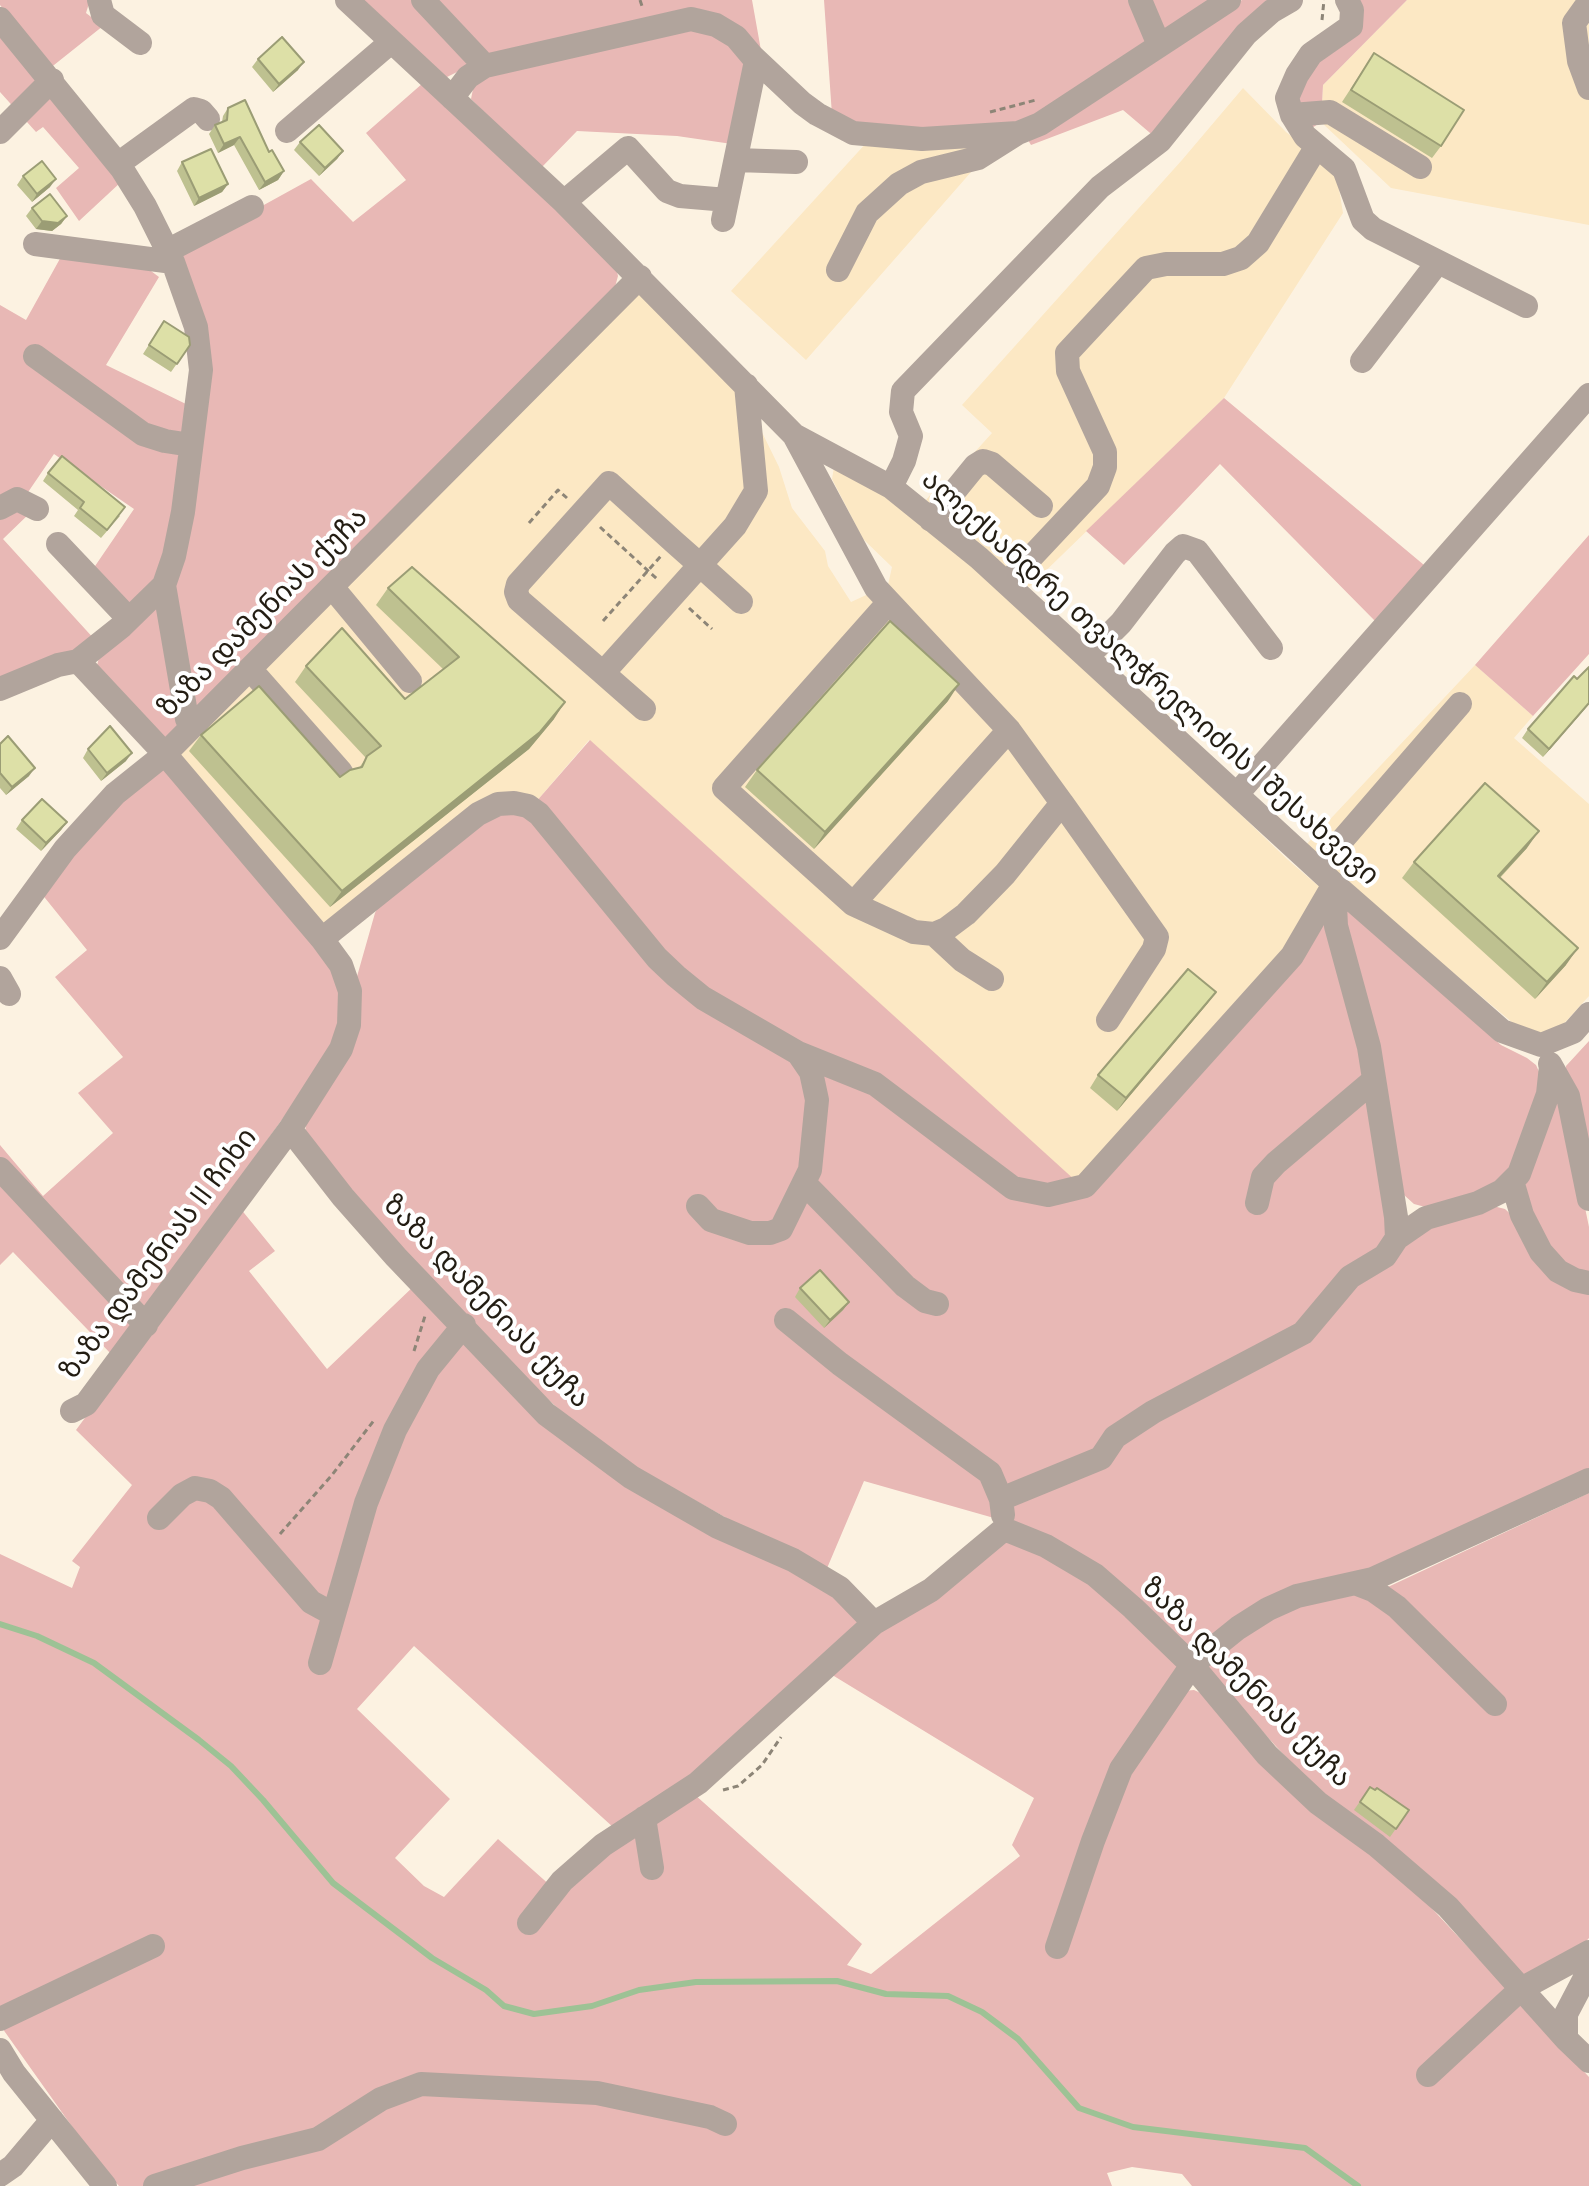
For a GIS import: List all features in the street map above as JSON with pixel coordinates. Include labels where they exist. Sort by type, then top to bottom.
[{"type":"street","points":[[99,0],[103,15],[140,43]]},
{"type":"street","name":"ალექსანდრე თვალჭრელიძის I შესახვევი","points":[[347,0],[564,202],[794,435],[891,487],[931,520],[1007,583],[1326,876],[1502,1031],[1546,1056]]},
{"type":"street","points":[[423,0],[485,66]]},
{"type":"street","points":[[1140,0],[1159,45]]},
{"type":"street","points":[[838,270],[867,213],[899,184],[921,172],[978,158],[1018,133],[1040,124],[1229,0]]},
{"type":"street","points":[[891,487],[904,461],[911,436],[901,412],[903,391],[1100,187],[1160,141],[1246,34],[1272,11],[1291,0]]},
{"type":"street","points":[[1347,0],[1352,10],[1351,26],[1311,54],[1287,98],[1292,115],[1305,136],[1344,169],[1363,220],[1373,229],[1526,306]]},
{"type":"street","points":[[1589,2],[1574,23],[1579,61],[1589,88]]},
{"type":"street","points":[[0,19],[118,164],[145,206],[170,256],[196,327],[201,370],[183,512],[164,585],[78,661],[58,665],[0,689]]},
{"type":"street","points":[[452,98],[468,77],[485,66],[691,19],[716,25],[736,37],[756,61],[809,109],[853,133],[922,139],[1018,133]]},
{"type":"street","points":[[287,131],[391,42]]},
{"type":"street","points":[[564,202],[628,148],[667,191],[725,210],[756,61]]},
{"type":"street","points":[[0,132],[52,80]]},
{"type":"street","points":[[118,164],[194,109],[201,111],[208,119]]},
{"type":"street","points":[[1292,115],[1330,112],[1420,167]]},
{"type":"street","points":[[1007,583],[1098,486],[1105,467],[1105,452],[1068,371],[1067,353],[1146,268],[1166,264],[1223,264],[1241,258],[1258,243],[1317,146]]},
{"type":"street","points":[[736,160],[796,162]]},
{"type":"street","points":[[35,244],[170,256],[252,207]]},
{"type":"street","points":[[1362,361],[1438,262]]},
{"type":"street","name":"ზაზა დამენიას ქუჩა","points":[[640,277],[165,754],[341,965],[350,991],[349,1025],[341,1049],[290,1129],[343,1197],[546,1414],[631,1477],[718,1527],[793,1560],[840,1588],[874,1623]]},
{"type":"street","points":[[35,356],[143,434],[191,445]]},
{"type":"street","points":[[603,673],[735,526],[756,491],[746,385]]},
{"type":"street","points":[[1237,794],[1589,395]]},
{"type":"street","points":[[794,435],[876,588],[1009,730],[1157,937],[1154,949],[1108,1020]]},
{"type":"street","points":[[931,520],[975,466],[983,461],[992,464],[1041,506]]},
{"type":"street","points":[[644,709],[519,600],[516,592],[518,584],[609,483],[741,602]]},
{"type":"street","points":[[0,508],[17,499],[37,509]]},
{"type":"street","points":[[58,544],[129,619]]},
{"type":"street","points":[[1088,656],[1121,623],[1183,546],[1197,551],[1271,648]]},
{"type":"street","points":[[164,585],[187,719],[191,727]]},
{"type":"street","points":[[332,587],[410,681]]},
{"type":"street","points":[[889,602],[724,788],[853,904],[914,932],[934,934],[966,914],[1013,864],[1062,803]]},
{"type":"street","points":[[0,938],[65,849],[115,794],[165,754],[78,661]]},
{"type":"street","points":[[250,669],[341,772]]},
{"type":"street","points":[[322,939],[478,814],[498,804],[528,806],[539,814],[657,958],[703,998],[798,1053],[875,1084],[1013,1188],[1048,1195],[1085,1186],[1292,956],[1326,876],[1460,704]]},
{"type":"street","points":[[853,904],[1009,730]]},
{"type":"street","points":[[1326,876],[1336,926],[1369,1047],[1397,1238]]},
{"type":"street","points":[[934,934],[962,960],[992,979]]},
{"type":"street","points":[[1001,1499],[1101,1458],[1115,1437],[1153,1412],[1303,1333],[1350,1277],[1385,1256],[1397,1238],[1426,1218],[1478,1203],[1502,1191],[1519,1174],[1548,1094],[1546,1056],[1581,1023]]},
{"type":"street","points":[[698,1206],[711,1220],[750,1233],[770,1233],[781,1229],[810,1170],[817,1100],[811,1072],[798,1053]]},
{"type":"street","points":[[1546,1056],[1568,1096],[1589,1199]]},
{"type":"street","points":[[1257,1203],[1263,1177],[1276,1163],[1374,1080]]},
{"type":"street","name":"ზაზა დამენიას II ჩიხი","points":[[72,1411],[86,1404],[290,1129]]},
{"type":"street","points":[[0,1169],[146,1325]]},
{"type":"street","points":[[1512,1181],[1522,1215],[1541,1252],[1558,1271],[1589,1283]]},
{"type":"street","points":[[804,1183],[905,1286],[925,1301],[937,1304]]},
{"type":"street","points":[[529,1923],[562,1881],[603,1845],[698,1783],[874,1623],[931,1590],[1004,1529],[1001,1499],[990,1473],[840,1364],[786,1320]]},
{"type":"street","points":[[320,1663],[366,1503],[395,1430],[428,1369],[464,1325]]},
{"type":"street","points":[[1057,1947],[1121,1769],[1192,1665],[1238,1628],[1268,1609],[1297,1596],[1373,1579],[1589,1480]]},
{"type":"street","points":[[159,1518],[182,1495],[195,1488],[210,1491],[221,1498],[311,1602],[333,1614]]},
{"type":"street","name":"ზაზა დამენიას ქუჩა","points":[[1004,1529],[1046,1546],[1095,1575],[1192,1665],[1267,1755],[1318,1803],[1376,1845],[1448,1907],[1589,2061]]},
{"type":"street","points":[[1355,1583],[1373,1590],[1397,1607],[1495,1704]]},
{"type":"street","points":[[644,1818],[652,1868]]},
{"type":"street","points":[[0,2019],[153,1946]]},
{"type":"street","points":[[1428,2075],[1521,1989],[1589,1952]]},
{"type":"street","points":[[1566,2039],[1566,2014],[1589,1970]]},
{"type":"street","points":[[0,2050],[14,2073],[105,2186]]},
{"type":"street","points":[[155,2186],[242,2158],[318,2139],[381,2099],[421,2084],[597,2093],[710,2117],[725,2124]]},
{"type":"street","points":[[0,2175],[13,2166],[52,2120]]},
{"type":"path","points":[[529,523],[558,490],[712,629]]},
{"type":"path","points":[[603,621],[674,542]]},
{"type":"path","points":[[410,1362],[433,1294]]},
{"type":"path","points":[[265,1550],[332,1475],[378,1416]]},
{"type":"shaded area","points":[[0,0],[90,0],[86,13],[103,26],[49,69],[0,5]]},
{"type":"shaded area","points":[[358,0],[752,0],[762,56],[729,25],[473,64],[443,79]]},
{"type":"shaded area","points":[[824,0],[1217,0],[1019,126],[865,129],[832,115]]},
{"type":"shaded area","points":[[1242,0],[1278,0],[1156,138],[1123,110],[1031,145],[1028,140]]},
{"type":"shaded area","points":[[1354,0],[1407,0],[1323,85],[1321,122],[1312,128],[1299,115],[1298,82]]},
{"type":"shaded area","points":[[1407,0],[1589,0],[1589,225],[1391,188],[1321,122],[1323,85]]},
{"type":"shaded area","points":[[692,26],[715,31],[749,60],[732,144],[677,136],[577,131],[541,168],[471,99],[474,84],[486,72]]},
{"type":"shaded area","points":[[0,34],[121,182],[79,221],[56,188],[79,168],[43,127],[36,132],[0,92]]},
{"type":"shaded area","points":[[423,83],[615,263],[618,276],[615,287],[162,742],[95,673],[100,654],[165,589],[204,394],[175,254],[311,179],[353,222],[406,180],[366,133]]},
{"type":"shaded area","points":[[1243,88],[1286,132],[1336,171],[1343,213],[1224,398],[1029,587],[926,500],[941,482],[945,485],[992,433],[962,405]]},
{"type":"shaded area","points":[[996,139],[972,171],[806,360],[731,291],[868,141]]},
{"type":"shaded area","points":[[62,255],[143,265],[159,277],[106,365],[188,405],[178,512],[154,582],[130,608],[93,569],[134,509],[54,454],[20,504],[31,512],[3,539],[96,641],[0,685],[0,305],[26,320]]},
{"type":"shaded area","points":[[639,292],[731,384],[755,418],[779,467],[792,508],[825,551],[828,566],[851,602],[888,585],[892,567],[863,539],[832,479],[834,467],[883,487],[1083,663],[1322,889],[1328,900],[1077,1183],[589,740],[535,803],[325,925],[180,755]]},
{"type":"shaded area","points":[[1224,398],[1424,565],[1375,621],[1220,464],[1124,565],[1086,531]]},
{"type":"shaded area","points":[[1589,535],[1589,654],[1533,716],[1475,665]]},
{"type":"shaded area","points":[[1475,665],[1533,716],[1514,738],[1589,804],[1589,996],[1560,1028],[1541,1035],[1514,1024],[1304,847]]},
{"type":"shaded area","points":[[590,740],[1077,1182],[1286,953],[1332,918],[1366,1052],[1388,1213],[1384,1246],[1306,1322],[1096,1456],[1006,1492],[986,1479],[994,1518],[864,1481],[825,1573],[603,1449],[498,1354],[305,1140],[306,1119],[356,980],[375,913],[384,895],[487,816],[525,811],[651,961],[817,1063],[707,993],[669,960],[535,803]]},
{"type":"shaded area","points":[[162,762],[329,965],[344,1002],[333,1049],[112,1355],[13,1252],[0,1265],[0,1145],[43,1196],[113,1133],[78,1093],[123,1057],[55,977],[87,950],[41,893],[66,854]]},
{"type":"shaded area","points":[[1342,903],[1501,1045],[1536,1065],[1541,1076],[1521,1152],[1498,1189],[1429,1208],[1414,1204],[1404,1195]]},
{"type":"shaded area","points":[[1589,1041],[1589,1156],[1566,1066]]},
{"type":"shaded area","points":[[1553,1091],[1566,1116],[1589,1227],[1589,1279],[1568,1271],[1527,1212],[1524,1174]]},
{"type":"shaded area","points":[[1493,1206],[1505,1209],[1589,1288],[1589,1475],[1186,1654],[1008,1525],[1009,1502],[1122,1440],[1357,1286],[1430,1225]]},
{"type":"shaded area","points":[[240,1208],[275,1251],[249,1271],[327,1369],[415,1285],[451,1330],[375,1460],[316,1635],[395,1447],[461,1335],[542,1417],[821,1583],[864,1625],[738,1743],[614,1828],[414,1646],[357,1709],[450,1799],[395,1858],[424,1886],[444,1897],[498,1839],[552,1887],[694,1794],[862,1944],[847,1965],[871,1974],[1020,1856],[1012,1845],[1034,1798],[829,1673],[1003,1536],[1091,1580],[1184,1667],[1119,1792],[1183,1691],[1194,1690],[1205,1695],[1397,1871],[1589,2077],[1589,2186],[1192,2186],[1182,2174],[1132,2167],[1107,2173],[1112,2186],[119,2186],[100,2166],[0,2025],[0,1554],[72,1588],[80,1567],[72,1561],[132,1485],[76,1430]]},
{"type":"shaded area","points":[[1589,1493],[1589,1938],[1582,1946],[1524,1982],[1319,1793],[1205,1669],[1261,1621],[1308,1600],[1390,1586]]},
{"type":"building","points":[[282,37],[304,62],[279,84],[258,59]]},
{"type":"building","points":[[1374,53],[1464,110],[1441,146],[1351,90]]},
{"type":"building","points":[[245,100],[269,152],[272,150],[284,171],[265,182],[240,137],[224,144],[215,125],[227,120],[228,108]]},
{"type":"building","points":[[319,125],[343,151],[325,168],[300,142]]},
{"type":"building","points":[[211,149],[228,184],[199,198],[182,162]]},
{"type":"building","points":[[42,161],[56,179],[37,194],[23,176]]},
{"type":"building","points":[[50,194],[67,216],[58,223],[42,221],[32,208]]},
{"type":"building","points":[[164,321],[189,337],[190,345],[177,364],[149,345]]},
{"type":"building","points":[[62,456],[125,507],[107,530],[80,508],[84,502],[48,473]]},
{"type":"building","points":[[412,567],[565,702],[540,732],[342,891],[201,735],[259,686],[340,777],[362,767],[367,756],[381,746],[306,666],[342,628],[405,699],[459,657],[388,588]]},
{"type":"building","points":[[890,621],[959,684],[825,832],[757,770]]},
{"type":"building","points":[[1589,667],[1589,703],[1549,749],[1528,729],[1574,676],[1577,679]]},
{"type":"building","points":[[110,726],[132,753],[107,773],[88,749]]},
{"type":"building","points":[[8,736],[35,768],[12,787],[0,773],[0,744]]},
{"type":"building","points":[[1485,783],[1539,831],[1498,876],[1578,948],[1547,982],[1414,862]]},
{"type":"building","points":[[42,799],[67,822],[46,843],[22,820]]},
{"type":"building","points":[[1188,969],[1216,992],[1126,1098],[1098,1075]]},
{"type":"building","points":[[820,1270],[849,1302],[830,1320],[800,1288]]},
{"type":"building","points":[[1370,1787],[1377,1788],[1409,1810],[1396,1829],[1360,1802]]},
{"type":"waterway","points":[[0,1624],[37,1636],[94,1663],[199,1740],[231,1766],[263,1800],[333,1883],[432,1958],[486,1990],[504,2006],[534,2014],[592,2006],[639,1990],[696,1982],[837,1981],[886,1994],[948,1996],[982,2012],[1018,2039],[1079,2108],[1133,2127],[1305,2148],[1358,2186]]}]
